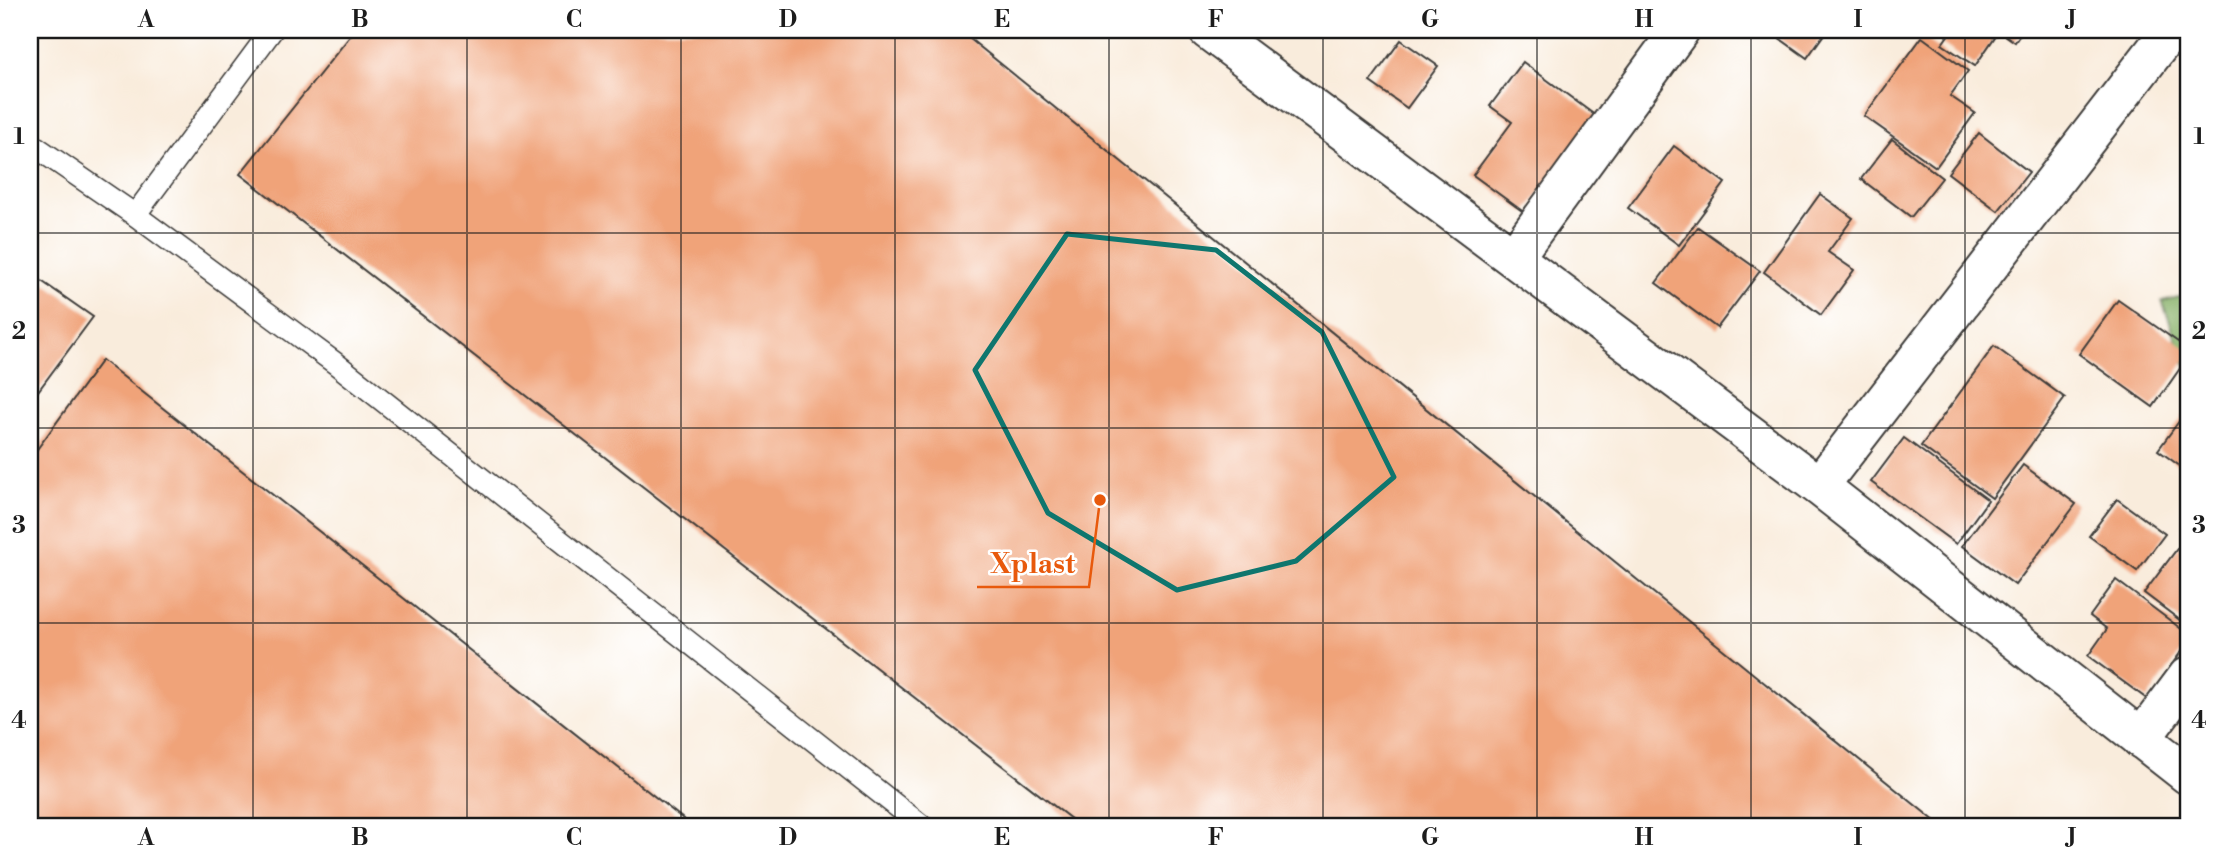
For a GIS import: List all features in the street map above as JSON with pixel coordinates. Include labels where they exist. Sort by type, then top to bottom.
[{"type":"street","points":[[1210,30],[1819,486],[2188,775]]},
{"type":"street","points":[[1514,257],[1680,30]]},
{"type":"street","points":[[1819,486],[2171,30]]},
{"type":"street","points":[[2141,740],[2188,677]]},
{"type":"lane","points":[[135,215],[272,30]]},
{"type":"lane","points":[[30,143],[135,215],[335,363],[922,826]]},
{"type":"highlighted area","points":[[1067,234],[1216,250],[1322,332],[1394,477],[1296,561],[1177,590],[1048,513],[975,370]]},
{"type":"green space","points":[[2188,295],[2188,371],[2162,301]]},
{"type":"building","points":[[355,30],[959,30],[1941,826],[1080,826],[240,174]]},
{"type":"building","points":[[1768,30],[1827,30],[1807,58]]},
{"type":"building","points":[[1952,30],[2023,30],[2015,42],[1999,31],[1975,66],[1942,44]]},
{"type":"building","points":[[1922,37],[1968,71],[1950,96],[1975,113],[1936,167],[1864,116]]},
{"type":"building","points":[[1401,40],[1438,66],[1407,108],[1370,82]]},
{"type":"building","points":[[1523,62],[1596,116],[1525,213],[1473,175],[1512,122],[1490,106]]},
{"type":"building","points":[[1979,133],[2029,172],[1998,211],[1948,173]]},
{"type":"building","points":[[1892,139],[1942,178],[1911,217],[1861,179]]},
{"type":"building","points":[[1674,146],[1725,183],[1679,245],[1628,208]]},
{"type":"building","points":[[1820,194],[1853,218],[1828,252],[1854,270],[1821,315],[1764,272]]},
{"type":"building","points":[[1698,227],[1760,271],[1717,328],[1656,283]]},
{"type":"building","points":[[30,273],[93,317],[30,402]]},
{"type":"building","points":[[2118,300],[2188,349],[2188,357],[2153,407],[2079,354]]},
{"type":"building","points":[[1994,346],[2065,398],[1992,498],[1921,446]]},
{"type":"building","points":[[102,360],[692,826],[30,826],[30,459]]},
{"type":"building","points":[[2188,409],[2188,472],[2158,450]]},
{"type":"building","points":[[1904,438],[1988,500],[1956,544],[1871,482]]},
{"type":"building","points":[[2023,465],[2076,504],[2015,585],[1962,546]]},
{"type":"building","points":[[2117,499],[2165,534],[2137,571],[2089,536]]},
{"type":"building","points":[[2180,545],[2188,551],[2188,620],[2185,624],[2144,593]]},
{"type":"building","points":[[2116,580],[2188,634],[2188,642],[2147,699],[2088,656],[2107,629],[2090,616]]},
{"type":"place","name":"Xplast","points":[[1100,500]]}]
